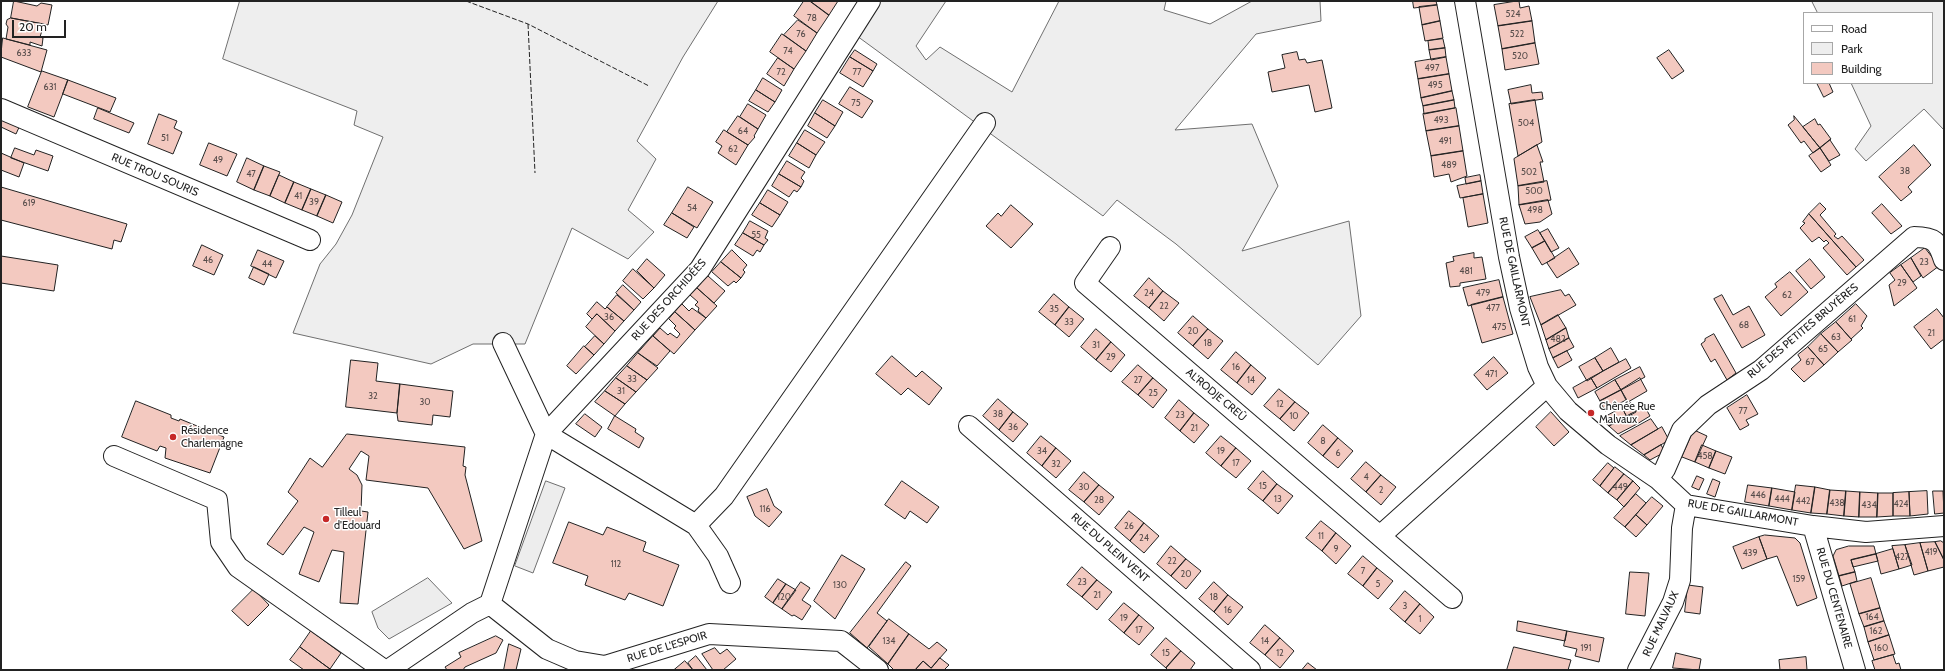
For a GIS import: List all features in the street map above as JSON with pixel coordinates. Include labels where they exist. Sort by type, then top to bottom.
[{"type":"street","name":"RUE DES ORCHIDÉES","points":[[490,604],[546,434],[700,269],[870,1]]},
{"type":"street","name":"RUE DE GAILLARMONT","points":[[1465,1],[1510,265],[1520,308],[1538,367],[1547,386],[1568,411],[1608,445],[1658,480],[1686,505],[1813,526],[1866,532],[1944,526]]},
{"type":"street","name":"RUE TROU SOURIS","points":[[1,109],[310,240]]},
{"type":"street","points":[[696,525],[724,496],[985,124]]},
{"type":"street","name":"RUE DES PETITES BRUYÈRES","points":[[1658,480],[1665,469],[1682,430],[1703,409],[1761,370],[1914,237],[1926,237],[1932,239],[1939,246],[1944,260]]},
{"type":"street","name":"AL'RODJE CREÛ","points":[[1110,247],[1085,283],[1452,598]]},
{"type":"street","points":[[504,343],[546,434],[696,525],[718,556],[730,583]]},
{"type":"street","points":[[1380,536],[1547,386]]},
{"type":"street","name":"RUE DU PLEIN VENT","points":[[969,426],[1250,670]]},
{"type":"street","points":[[114,456],[217,500],[220,542],[238,567],[384,670]]},
{"type":"street","name":"RUE MALVAUX","points":[[1638,670],[1653,645],[1673,602],[1680,580],[1682,528],[1686,505]]},
{"type":"street","name":"RUE DU CENTENAIRE","points":[[1813,526],[1855,670]]},
{"type":"street","points":[[388,670],[472,613],[490,604]]},
{"type":"street","name":"RUE DE L'ESPOIR","points":[[490,604],[547,649],[575,661],[605,666],[709,634],[841,641],[878,670]]},
{"type":"green space","points":[[240,1],[718,1],[683,57],[637,141],[656,159],[628,210],[654,232],[628,259],[572,228],[525,344],[473,344],[431,364],[293,333],[320,264],[336,244],[352,215],[383,137],[354,125],[357,111],[223,59]]},
{"type":"green space","points":[[880,1],[946,1],[916,46],[926,60],[940,47],[1012,92],[1059,1],[1166,1],[1164,10],[1210,24],[1252,1],[1320,1],[1321,21],[1256,34],[1175,130],[1252,124],[1278,186],[1242,251],[1349,221],[1361,316],[1318,365],[1176,244],[1117,200],[1103,216],[857,36]]},
{"type":"green space","points":[[1812,1],[1944,1],[1944,130],[1924,109],[1866,161],[1855,149],[1871,126],[1851,84],[1933,84],[1933,12],[1818,12]]},
{"type":"shaded area","points":[[546,481],[565,488],[533,573],[515,566]]},
{"type":"shaded area","points":[[428,578],[452,603],[389,639],[378,628],[372,612]]},
{"type":"building","points":[[14,1],[37,6],[41,3],[52,5],[48,25],[11,18]]},
{"type":"building","points":[[804,1],[810,1],[829,15],[817,33],[794,16]]},
{"type":"building","points":[[810,1],[838,1],[829,15]]},
{"type":"building","points":[[1413,1],[1436,1],[1437,5],[1414,8]]},
{"type":"building","points":[[1519,1],[1520,8],[1529,6],[1532,21],[1498,26],[1494,5]]},
{"type":"building","points":[[1437,5],[1440,21],[1422,25],[1419,7]]},
{"type":"building","points":[[11,18],[44,24],[40,37],[43,38],[42,46],[30,42],[30,45],[6,39],[8,27],[6,24],[7,20]]},
{"type":"building","points":[[798,20],[817,33],[806,51],[784,35]]},
{"type":"building","points":[[1440,21],[1443,38],[1425,41],[1422,25]]},
{"type":"building","points":[[1532,21],[1535,43],[1502,49],[1498,26]]},
{"type":"building","points":[[782,34],[806,51],[794,69],[770,52]]},
{"type":"building","points":[[3,38],[47,50],[41,72],[1,57]]},
{"type":"building","points":[[1443,39],[1445,48],[1429,50],[1428,41]]},
{"type":"building","points":[[1535,43],[1539,64],[1505,70],[1502,49]]},
{"type":"building","points":[[1445,48],[1446,57],[1431,60],[1429,50]]},
{"type":"building","points":[[855,50],[877,64],[873,71],[850,57]]},
{"type":"building","points":[[1669,50],[1684,71],[1672,79],[1657,58]]},
{"type":"building","points":[[1297,52],[1299,60],[1305,59],[1307,63],[1322,60],[1332,108],[1315,112],[1309,85],[1272,92],[1268,72],[1285,68],[1282,55]]},
{"type":"building","points":[[850,57],[873,71],[863,87],[840,73]]},
{"type":"building","points":[[1446,57],[1449,74],[1418,79],[1415,62]]},
{"type":"building","points":[[778,58],[794,69],[784,86],[767,74]]},
{"type":"building","points":[[42,71],[68,80],[54,117],[28,107]]},
{"type":"building","points":[[1449,74],[1452,91],[1421,98],[1418,79]]},
{"type":"building","points":[[763,78],[782,90],[775,102],[756,90]]},
{"type":"building","points":[[68,80],[116,98],[110,112],[63,94]]},
{"type":"building","points":[[1818,84],[1829,84],[1833,92],[1824,97]]},
{"type":"building","points":[[1531,85],[1532,93],[1542,92],[1543,99],[1511,104],[1508,90]]},
{"type":"building","points":[[850,87],[873,101],[862,118],[839,104]]},
{"type":"building","points":[[756,90],[775,102],[768,112],[749,101]]},
{"type":"building","points":[[1452,91],[1454,100],[1423,106],[1421,98]]},
{"type":"building","points":[[823,100],[843,112],[835,126],[815,113]]},
{"type":"building","points":[[1454,100],[1455,108],[1424,114],[1423,106]]},
{"type":"building","points":[[1535,100],[1542,142],[1518,156],[1509,104]]},
{"type":"building","points":[[748,104],[766,115],[758,129],[740,117]]},
{"type":"building","points":[[98,108],[134,123],[129,133],[94,119]]},
{"type":"building","points":[[1456,108],[1459,126],[1426,131],[1423,114]]},
{"type":"building","points":[[815,113],[835,126],[827,138],[808,126]]},
{"type":"building","points":[[1,114],[21,123],[16,134],[1,127]]},
{"type":"building","points":[[159,114],[177,121],[174,128],[182,132],[173,154],[148,144]]},
{"type":"building","points":[[738,116],[758,129],[754,136],[755,137],[748,145],[727,132]]},
{"type":"building","points":[[1794,116],[1820,148],[1813,153],[1804,141],[1801,143],[1788,125],[1794,120]]},
{"type":"building","points":[[1815,119],[1818,125],[1820,124],[1831,139],[1820,148],[1803,127]]},
{"type":"building","points":[[1459,126],[1463,151],[1431,156],[1426,131]]},
{"type":"building","points":[[724,130],[748,145],[736,165],[718,153],[722,146],[716,142]]},
{"type":"building","points":[[805,130],[825,142],[816,155],[797,143]]},
{"type":"building","points":[[1830,140],[1840,155],[1829,161],[1820,148]]},
{"type":"building","points":[[209,143],[237,154],[227,176],[200,165]]},
{"type":"building","points":[[797,143],[816,155],[809,168],[789,156]]},
{"type":"building","points":[[1537,145],[1543,162],[1540,162],[1544,182],[1518,186],[1514,159]]},
{"type":"building","points":[[1914,145],[1931,165],[1908,187],[1912,192],[1901,201],[1879,177]]},
{"type":"building","points":[[15,148],[34,155],[36,150],[53,156],[48,171],[11,158]]},
{"type":"building","points":[[1820,148],[1831,165],[1821,172],[1809,156]]},
{"type":"building","points":[[1463,151],[1467,176],[1451,182],[1449,174],[1434,177],[1431,156]]},
{"type":"building","points":[[1,153],[24,163],[19,177],[1,170]]},
{"type":"building","points":[[247,158],[264,166],[254,190],[237,182]]},
{"type":"building","points":[[787,161],[805,172],[801,178],[804,181],[801,187],[779,174]]},
{"type":"building","points":[[264,166],[280,172],[270,196],[254,190]]},
{"type":"building","points":[[779,174],[801,187],[797,192],[794,190],[789,197],[772,186]]},
{"type":"building","points":[[279,175],[294,182],[285,203],[270,196]]},
{"type":"building","points":[[1480,175],[1481,181],[1466,184],[1465,178]]},
{"type":"building","points":[[1481,181],[1483,194],[1460,198],[1457,186]]},
{"type":"building","points":[[1547,181],[1551,200],[1519,205],[1518,186]]},
{"type":"building","points":[[294,182],[311,189],[302,210],[285,203]]},
{"type":"building","points":[[1,187],[127,224],[121,242],[114,240],[112,249],[1,220]]},
{"type":"building","points":[[688,187],[713,202],[697,228],[672,213]]},
{"type":"building","points":[[311,189],[326,195],[317,216],[302,210]]},
{"type":"building","points":[[768,190],[788,202],[780,215],[760,203]]},
{"type":"building","points":[[1483,194],[1488,223],[1468,227],[1463,198]]},
{"type":"building","points":[[326,195],[342,202],[333,223],[317,216]]},
{"type":"building","points":[[1548,200],[1552,214],[1540,222],[1525,224],[1519,205]]},
{"type":"building","points":[[760,203],[780,215],[772,227],[752,215]]},
{"type":"building","points":[[1820,203],[1826,209],[1820,215],[1836,234],[1834,236],[1838,239],[1842,236],[1864,260],[1856,267],[1809,214]]},
{"type":"building","points":[[1882,204],[1902,226],[1891,234],[1872,213]]},
{"type":"building","points":[[1011,205],[1033,224],[1011,248],[986,226],[998,213],[1001,216]]},
{"type":"building","points":[[672,213],[694,227],[687,238],[664,225]]},
{"type":"building","points":[[1809,214],[1856,267],[1847,275],[1823,248],[1829,243],[1826,240],[1824,242],[1819,237],[1812,242],[1800,228],[1805,223],[1803,222]]},
{"type":"building","points":[[750,221],[768,231],[765,238],[768,240],[764,245],[743,233]]},
{"type":"building","points":[[1548,229],[1559,248],[1551,252],[1540,233]]},
{"type":"building","points":[[1538,230],[1545,241],[1532,248],[1525,237]]},
{"type":"building","points":[[743,233],[764,245],[760,252],[757,250],[753,256],[735,245]]},
{"type":"building","points":[[1545,241],[1555,258],[1542,265],[1532,248]]},
{"type":"building","points":[[202,245],[223,255],[214,275],[193,266]]},
{"type":"building","points":[[1569,248],[1579,264],[1557,278],[1547,263]]},
{"type":"building","points":[[1925,248],[1939,266],[1923,278],[1911,258]]},
{"type":"building","points":[[258,250],[284,261],[276,278],[251,266]]},
{"type":"building","points":[[732,250],[747,265],[743,270],[745,272],[741,278],[721,262]]},
{"type":"building","points":[[1474,253],[1474,258],[1482,257],[1486,279],[1460,283],[1460,286],[1450,287],[1446,263],[1454,261],[1453,257]]},
{"type":"building","points":[[1,256],[58,265],[54,291],[1,283]]},
{"type":"building","points":[[1911,258],[1921,276],[1913,282],[1901,265]]},
{"type":"building","points":[[647,259],[665,275],[654,288],[637,271]]},
{"type":"building","points":[[1810,259],[1825,277],[1811,289],[1796,271]]},
{"type":"building","points":[[721,262],[741,278],[736,283],[734,281],[728,286],[712,272]]},
{"type":"building","points":[[1901,265],[1917,288],[1894,306],[1889,285],[1895,280],[1890,273]]},
{"type":"building","points":[[254,267],[269,274],[264,285],[249,278]]},
{"type":"building","points":[[633,269],[654,288],[643,299],[623,281]]},
{"type":"building","points":[[1790,272],[1808,292],[1781,316],[1765,297],[1777,287],[1775,284]]},
{"type":"building","points":[[708,276],[725,291],[714,303],[697,288]]},
{"type":"building","points":[[1149,278],[1163,291],[1149,308],[1134,296]]},
{"type":"building","points":[[1499,280],[1503,297],[1468,306],[1463,288]]},
{"type":"building","points":[[623,285],[641,302],[634,310],[616,293]]},
{"type":"building","points":[[697,288],[717,306],[706,318],[698,311],[699,308],[695,305],[698,302],[690,295]]},
{"type":"building","points":[[1561,290],[1565,296],[1569,294],[1576,305],[1541,325],[1530,297]]},
{"type":"building","points":[[1163,291],[1179,303],[1164,321],[1149,308]]},
{"type":"building","points":[[1054,294],[1069,307],[1055,325],[1039,312]]},
{"type":"building","points":[[617,295],[634,310],[624,321],[607,307]]},
{"type":"building","points":[[1722,295],[1733,315],[1749,306],[1765,335],[1742,348],[1714,299]]},
{"type":"building","points":[[1503,297],[1513,334],[1482,343],[1471,305]]},
{"type":"building","points":[[597,302],[605,309],[607,307],[624,321],[615,331],[597,314],[592,319],[587,314]]},
{"type":"building","points":[[682,304],[689,311],[692,308],[706,318],[695,330],[675,312]]},
{"type":"building","points":[[1856,304],[1867,316],[1861,326],[1863,328],[1851,339],[1836,322]]},
{"type":"building","points":[[1069,307],[1084,319],[1069,337],[1055,325]]},
{"type":"building","points":[[1937,309],[1944,318],[1944,339],[1931,349],[1914,327]]},
{"type":"building","points":[[675,312],[695,330],[674,354],[653,336],[660,328],[668,335],[670,333],[677,338],[680,334],[674,328],[676,326],[669,319]]},
{"type":"building","points":[[597,314],[615,331],[604,344],[586,327]]},
{"type":"building","points":[[1558,315],[1566,328],[1546,340],[1541,325]]},
{"type":"building","points":[[1193,316],[1208,329],[1193,346],[1178,333]]},
{"type":"building","points":[[1836,322],[1852,340],[1838,352],[1821,334]]},
{"type":"building","points":[[1566,328],[1569,338],[1549,349],[1546,340]]},
{"type":"building","points":[[1096,329],[1111,342],[1096,360],[1081,347]]},
{"type":"building","points":[[1208,329],[1223,341],[1208,359],[1193,346]]},
{"type":"building","points":[[1714,334],[1736,373],[1727,380],[1715,359],[1711,362],[1701,344],[1705,341],[1705,339]]},
{"type":"building","points":[[1821,334],[1838,352],[1824,365],[1808,347]]},
{"type":"building","points":[[595,336],[604,344],[594,355],[585,347]]},
{"type":"building","points":[[653,336],[670,351],[657,366],[638,353]]},
{"type":"building","points":[[1569,338],[1574,347],[1553,358],[1549,349]]},
{"type":"building","points":[[1111,342],[1125,355],[1111,372],[1096,360]]},
{"type":"building","points":[[584,346],[594,355],[576,374],[567,366]]},
{"type":"building","points":[[1808,347],[1824,365],[1804,382],[1791,369],[1801,360],[1798,355]]},
{"type":"building","points":[[1611,348],[1619,362],[1603,371],[1595,358]]},
{"type":"building","points":[[1567,351],[1572,360],[1558,368],[1553,358]]},
{"type":"building","points":[[1236,352],[1251,365],[1237,383],[1221,370]]},
{"type":"building","points":[[638,353],[658,368],[647,380],[627,366]]},
{"type":"building","points":[[892,356],[916,377],[922,371],[942,388],[929,405],[908,388],[901,395],[876,374]]},
{"type":"building","points":[[1494,357],[1508,373],[1487,390],[1474,375]]},
{"type":"building","points":[[1595,358],[1603,371],[1587,381],[1579,367]]},
{"type":"building","points":[[1626,359],[1631,368],[1597,388],[1591,378]]},
{"type":"building","points":[[351,360],[378,363],[376,381],[400,384],[397,413],[346,407]]},
{"type":"building","points":[[1138,365],[1153,378],[1138,395],[1122,382]]},
{"type":"building","points":[[1251,365],[1266,378],[1252,395],[1237,383]]},
{"type":"building","points":[[627,366],[647,380],[636,392],[616,378]]},
{"type":"building","points":[[1640,367],[1645,377],[1621,390],[1615,380]]},
{"type":"building","points":[[616,378],[636,392],[625,404],[605,391]]},
{"type":"building","points":[[1153,378],[1167,390],[1153,408],[1138,395]]},
{"type":"building","points":[[1591,378],[1597,388],[1578,398],[1573,388]]},
{"type":"building","points":[[1640,378],[1647,391],[1628,402],[1621,390]]},
{"type":"building","points":[[1615,380],[1621,390],[1600,401],[1595,392]]},
{"type":"building","points":[[400,384],[453,391],[450,417],[433,415],[432,425],[398,421],[397,413]]},
{"type":"building","points":[[1279,389],[1295,402],[1280,419],[1264,406]]},
{"type":"building","points":[[1621,390],[1626,400],[1605,411],[1600,401]]},
{"type":"building","points":[[605,391],[625,404],[615,416],[595,402]]},
{"type":"building","points":[[1747,395],[1758,414],[1746,420],[1749,425],[1740,430],[1727,408]]},
{"type":"building","points":[[998,399],[1013,412],[999,430],[983,416]]},
{"type":"building","points":[[1179,400],[1194,413],[1180,431],[1165,418]]},
{"type":"building","name":"Résidence Charlemagne","points":[[136,401],[171,415],[171,418],[179,421],[180,419],[224,437],[210,473],[165,458],[166,448],[160,446],[157,451],[122,437]]},
{"type":"building","points":[[1295,402],[1309,413],[1294,431],[1280,419]]},
{"type":"building","points":[[1631,403],[1636,412],[1627,417],[1622,408]]},
{"type":"building","points":[[1645,407],[1650,416],[1637,424],[1631,414]]},
{"type":"building","points":[[1622,408],[1627,417],[1609,426],[1601,419]]},
{"type":"building","points":[[1013,412],[1028,424],[1013,442],[999,430]]},
{"type":"building","points":[[1551,412],[1569,432],[1554,446],[1536,427]]},
{"type":"building","points":[[1194,413],[1209,425],[1194,443],[1180,431]]},
{"type":"building","points":[[585,414],[602,427],[595,437],[576,424]]},
{"type":"building","points":[[1631,414],[1637,424],[1618,434],[1609,426]]},
{"type":"building","points":[[615,416],[636,429],[635,432],[644,438],[639,448],[608,429]]},
{"type":"building","points":[[1651,419],[1658,429],[1631,445],[1620,436]]},
{"type":"building","points":[[1323,425],[1338,438],[1323,456],[1308,443]]},
{"type":"building","points":[[1662,427],[1669,440],[1644,455],[1631,445]]},
{"type":"building","points":[[1694,430],[1707,436],[1695,462],[1682,457]]},
{"type":"building","name":"Tilleul d'Edouard","points":[[347,434],[465,447],[463,466],[466,467],[465,475],[482,541],[464,549],[428,488],[366,480],[369,456],[361,451],[349,469],[357,475],[362,485],[361,511],[368,512],[358,604],[340,603],[344,552],[332,550],[319,582],[299,574],[314,532],[304,527],[283,555],[267,544],[298,501],[288,492],[310,458],[322,467]]},
{"type":"building","points":[[1041,436],[1056,448],[1042,466],[1027,453]]},
{"type":"building","points":[[1221,436],[1236,448],[1221,466],[1206,453]]},
{"type":"building","points":[[1338,438],[1353,451],[1338,468],[1323,456]]},
{"type":"building","points":[[1661,445],[1665,452],[1650,460],[1644,455]]},
{"type":"building","points":[[1702,445],[1716,451],[1709,468],[1695,462]]},
{"type":"building","points":[[1056,448],[1071,461],[1056,478],[1042,466]]},
{"type":"building","points":[[1236,448],[1251,461],[1236,478],[1221,466]]},
{"type":"building","points":[[1716,451],[1732,457],[1725,474],[1709,468]]},
{"type":"building","points":[[1366,462],[1381,475],[1366,492],[1351,479]]},
{"type":"building","points":[[1608,463],[1614,468],[1600,486],[1593,480]]},
{"type":"building","points":[[1615,467],[1624,474],[1608,493],[1600,486]]},
{"type":"building","points":[[1263,471],[1277,484],[1263,501],[1248,489]]},
{"type":"building","points":[[1084,472],[1099,485],[1084,502],[1069,490]]},
{"type":"building","points":[[1624,474],[1633,481],[1617,500],[1608,493]]},
{"type":"building","points":[[1381,475],[1396,487],[1381,505],[1366,492]]},
{"type":"building","points":[[1697,476],[1704,479],[1699,490],[1692,487]]},
{"type":"building","points":[[1713,479],[1720,482],[1715,497],[1707,494]]},
{"type":"building","points":[[902,481],[939,507],[927,523],[910,511],[905,519],[885,505]]},
{"type":"building","points":[[1633,481],[1640,488],[1624,507],[1617,500]]},
{"type":"building","points":[[1277,484],[1293,496],[1278,514],[1263,501]]},
{"type":"building","points":[[1099,485],[1114,497],[1099,515],[1084,502]]},
{"type":"building","points":[[1748,485],[1772,488],[1769,506],[1745,502]]},
{"type":"building","points":[[1796,485],[1815,487],[1811,513],[1792,510]]},
{"type":"building","points":[[1815,487],[1830,490],[1827,514],[1811,513]]},
{"type":"building","points":[[1772,488],[1795,492],[1792,510],[1769,506]]},
{"type":"building","points":[[767,489],[774,506],[782,512],[769,527],[755,516],[747,497]]},
{"type":"building","points":[[1830,490],[1846,491],[1844,516],[1827,514]]},
{"type":"building","points":[[1846,491],[1860,492],[1859,517],[1844,516]]},
{"type":"building","points":[[1927,491],[1928,514],[1910,516],[1909,492]]},
{"type":"building","points":[[1933,491],[1943,491],[1944,513],[1935,514]]},
{"type":"building","points":[[1860,492],[1878,493],[1877,517],[1859,517]]},
{"type":"building","points":[[1909,492],[1910,516],[1893,516],[1893,493]]},
{"type":"building","points":[[1878,493],[1893,493],[1893,516],[1877,517]]},
{"type":"building","points":[[1636,494],[1646,503],[1625,527],[1614,518]]},
{"type":"building","points":[[1652,497],[1663,506],[1647,525],[1636,515]]},
{"type":"building","points":[[1129,511],[1144,523],[1130,541],[1115,528]]},
{"type":"building","points":[[1636,515],[1647,525],[1636,537],[1625,527]]},
{"type":"building","points":[[1321,521],[1336,533],[1322,551],[1306,538]]},
{"type":"building","points":[[569,522],[603,535],[607,527],[646,542],[643,551],[679,565],[663,606],[629,593],[625,600],[585,585],[588,576],[553,563]]},
{"type":"building","points":[[1144,523],[1159,536],[1144,553],[1130,541]]},
{"type":"building","points":[[1336,533],[1351,546],[1336,564],[1322,551]]},
{"type":"building","points":[[1765,535],[1795,538],[1800,543],[1817,598],[1797,606],[1777,556],[1767,559],[1759,537]]},
{"type":"building","points":[[1759,537],[1767,559],[1742,569],[1733,547]]},
{"type":"building","points":[[1941,541],[1944,543],[1944,560],[1935,542]]},
{"type":"building","points":[[1935,542],[1944,560],[1944,567],[1928,571],[1920,543]]},
{"type":"building","points":[[1920,543],[1928,571],[1914,575],[1905,545]]},
{"type":"building","points":[[1905,545],[1912,565],[1899,569],[1892,546]]},
{"type":"building","points":[[1171,546],[1186,559],[1171,576],[1157,564]]},
{"type":"building","points":[[1849,546],[1874,546],[1876,554],[1851,560],[1855,572],[1839,576],[1833,556],[1836,550]]},
{"type":"building","points":[[1893,549],[1899,569],[1881,574],[1876,554]]},
{"type":"building","points":[[1876,554],[1878,561],[1853,567],[1851,560]]},
{"type":"building","points":[[842,555],[865,569],[835,619],[814,601]]},
{"type":"building","points":[[1363,556],[1377,568],[1363,586],[1348,574]]},
{"type":"building","points":[[1186,559],[1201,571],[1186,589],[1171,576]]},
{"type":"building","points":[[906,562],[911,566],[877,613],[887,621],[867,648],[850,633]]},
{"type":"building","points":[[1082,567],[1097,580],[1082,597],[1067,585]]},
{"type":"building","points":[[1377,568],[1393,581],[1378,599],[1363,586]]},
{"type":"building","points":[[1630,572],[1649,573],[1645,616],[1626,614]]},
{"type":"building","points":[[1855,572],[1857,581],[1842,586],[1839,576]]},
{"type":"building","points":[[1871,578],[1880,608],[1859,614],[1850,584]]},
{"type":"building","points":[[778,579],[786,584],[773,603],[765,597]]},
{"type":"building","points":[[1097,580],[1112,592],[1097,610],[1082,597]]},
{"type":"building","points":[[801,582],[810,588],[802,600],[811,606],[802,620],[794,615],[792,616],[782,609]]},
{"type":"building","points":[[1214,582],[1228,595],[1214,612],[1199,599]]},
{"type":"building","points":[[786,584],[796,590],[782,609],[773,603]]},
{"type":"building","points":[[1688,585],[1703,587],[1700,614],[1685,612]]},
{"type":"building","points":[[254,589],[269,605],[248,626],[232,611]]},
{"type":"building","points":[[1405,591],[1420,604],[1405,622],[1390,609]]},
{"type":"building","points":[[1228,595],[1243,607],[1228,625],[1214,612]]},
{"type":"building","points":[[1124,603],[1139,615],[1124,633],[1109,620]]},
{"type":"building","points":[[1420,604],[1434,617],[1420,634],[1405,622]]},
{"type":"building","points":[[1880,608],[1884,621],[1864,627],[1859,614]]},
{"type":"building","points":[[1139,615],[1154,628],[1139,645],[1124,633]]},
{"type":"building","points":[[889,619],[909,634],[888,664],[869,647]]},
{"type":"building","points":[[1518,621],[1567,631],[1565,641],[1517,631]]},
{"type":"building","points":[[1884,621],[1889,635],[1868,642],[1864,627]]},
{"type":"building","points":[[1265,625],[1280,638],[1265,655],[1250,643]]},
{"type":"building","points":[[311,631],[341,653],[330,669],[300,647]]},
{"type":"building","points":[[1567,631],[1604,638],[1599,662],[1575,656],[1577,649],[1564,646]]},
{"type":"building","points":[[909,634],[929,649],[937,642],[947,650],[931,668],[923,661],[915,670],[894,670],[888,664]]},
{"type":"building","points":[[1889,635],[1895,654],[1874,660],[1868,642]]},
{"type":"building","points":[[496,636],[503,640],[496,653],[465,667],[463,670],[447,670],[445,667],[461,657],[459,653]]},
{"type":"building","points":[[1166,638],[1181,651],[1166,668],[1151,655]]},
{"type":"building","points":[[1280,638],[1294,651],[1280,668],[1265,655]]},
{"type":"building","points":[[509,644],[521,649],[516,670],[504,670]]},
{"type":"building","points":[[300,647],[330,669],[304,670],[290,660]]},
{"type":"building","points":[[1514,647],[1571,660],[1568,670],[1507,670]]},
{"type":"building","points":[[715,648],[720,654],[727,649],[736,659],[723,670],[713,670],[702,654]]},
{"type":"building","points":[[1181,651],[1195,663],[1190,670],[1168,670],[1166,668]]},
{"type":"building","points":[[1676,653],[1701,659],[1699,670],[1673,668]]},
{"type":"building","points":[[1893,655],[1896,664],[1899,663],[1901,670],[1875,670],[1872,661]]},
{"type":"building","points":[[696,656],[707,670],[693,670],[688,663]]},
{"type":"building","points":[[1806,657],[1807,670],[1780,670],[1779,660]]},
{"type":"building","points":[[940,658],[949,665],[944,670],[915,670],[923,661],[931,668]]},
{"type":"building","points":[[685,661],[693,670],[674,670]]},
{"type":"building","points":[[1308,663],[1317,670],[1302,670]]},
{"type":"fence","points":[[466,1],[528,24],[649,86]]},
{"type":"fence","points":[[528,24],[535,173]]},
{"type":"place","name":"Chênée Rue Malvaux","points":[[1591,413]]},
{"type":"place","name":"Résidence Charlemagne","points":[[173,437]]},
{"type":"place","name":"Tilleul d'Edouard","points":[[326,519]]}]
